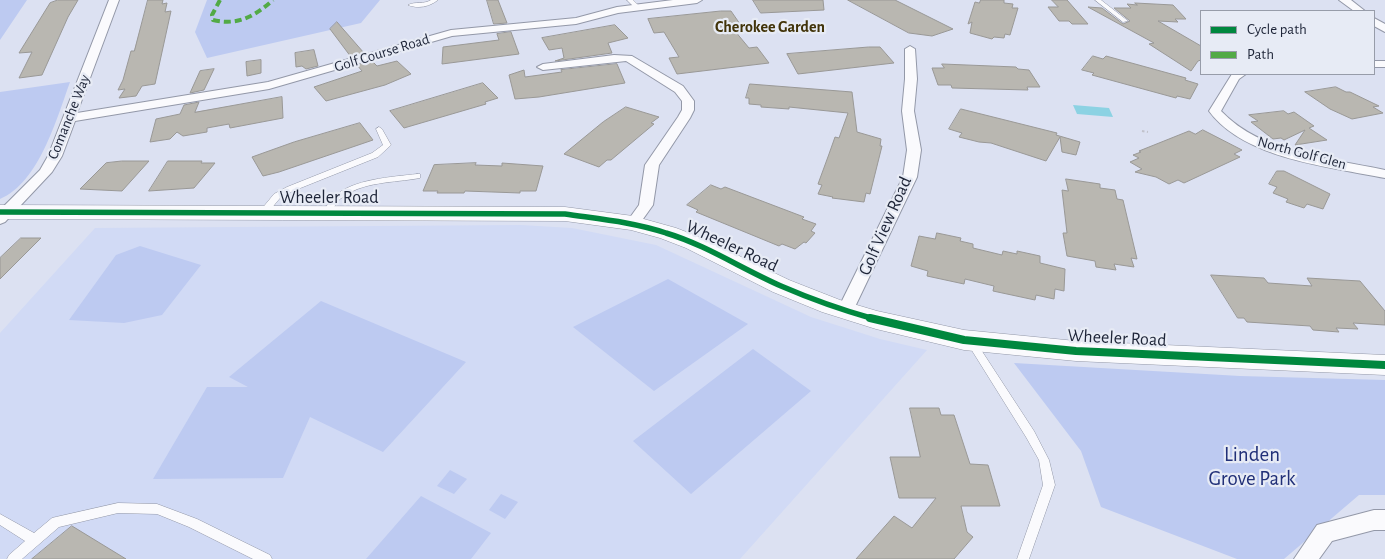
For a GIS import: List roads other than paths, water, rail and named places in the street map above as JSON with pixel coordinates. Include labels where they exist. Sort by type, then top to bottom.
[{"type":"street","name":"Comanche Way","points":[[2,214],[44,172],[55,156],[114,0]]},
{"type":"street","name":"Golf Course Road","points":[[70,118],[252,89],[451,33],[576,21],[634,3],[697,0]]},
{"type":"street","points":[[1344,0],[1359,10]]},
{"type":"street","name":"Golf View Road","points":[[846,311],[910,177],[914,150],[909,118],[910,48]]},
{"type":"street","points":[[543,67],[628,58],[678,89],[688,101],[688,110],[684,118],[652,164],[646,205],[633,223]]},
{"type":"street","name":"North Golf Glen","points":[[1238,75],[1234,77],[1215,111],[1234,130],[1272,147],[1385,174]]},
{"type":"street","name":"Wheeler Road","points":[[2,214],[565,214],[633,223],[694,242],[781,286],[846,311],[921,332],[971,341],[1084,352],[1385,365]]},
{"type":"street","points":[[1305,559],[1325,532],[1374,520],[1385,520]]},
{"type":"lane","points":[[411,5],[427,5],[435,0]]},
{"type":"lane","points":[[1098,0],[1125,21]]},
{"type":"lane","points":[[263,213],[277,196],[375,155],[387,144],[379,129]]},
{"type":"lane","points":[[326,213],[337,197],[346,192],[381,182],[417,176]]},
{"type":"lane","points":[[971,341],[1030,434],[1044,460],[1049,485],[1024,559]]},
{"type":"lane","points":[[13,559],[56,522],[118,508],[158,509],[192,523],[266,559]]},
{"type":"lane","points":[[0,519],[35,540]]},
{"type":"district","name":"Cherokee Garden","points":[[770,27]]},
{"type":"park label","name":"Linden Grove Park","points":[[1252,467]]}]
